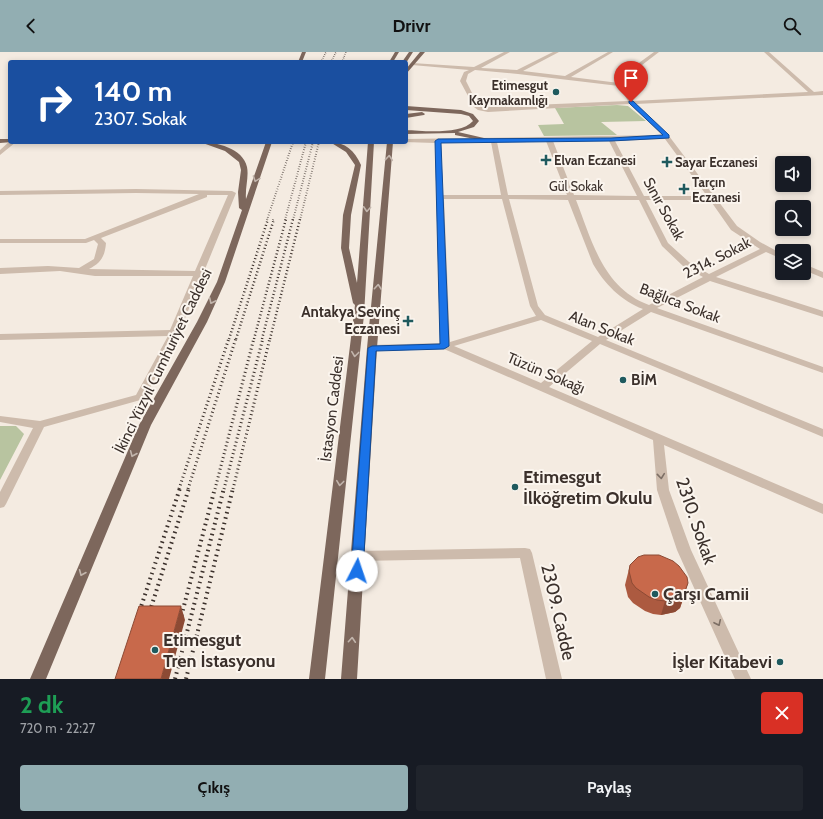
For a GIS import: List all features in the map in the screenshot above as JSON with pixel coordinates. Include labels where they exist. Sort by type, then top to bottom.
[{"type":"main road","points":[[408,69],[423,52]]},
{"type":"main road","points":[[408,108],[462,112],[471,116],[476,121],[476,124],[469,128],[439,134],[408,132]]},
{"type":"main road","points":[[408,116],[435,114],[451,115],[461,117],[464,121],[464,123],[457,127],[439,134],[408,128]]},
{"type":"main road","points":[[210,144],[225,148],[243,162],[244,176],[242,192],[244,213]]},
{"type":"main road","name":"İkinci Yüzyıl Cumhuriyet Caddesi","points":[[38,679],[145,425],[202,322],[221,282],[268,144]]},
{"type":"main road","points":[[337,144],[350,151],[358,164],[347,215],[345,248],[360,315]]},
{"type":"main road","name":"İstasyon Caddesi","points":[[317,679],[360,315],[371,144]]},
{"type":"main road","points":[[349,679],[372,348],[390,144]]},
{"type":"street","points":[[508,52],[466,73],[463,81],[476,106],[480,109],[488,110],[823,93]]},
{"type":"street","points":[[518,72],[557,52]]},
{"type":"street","points":[[566,78],[611,52]]},
{"type":"street","points":[[621,85],[626,74],[657,52]]},
{"type":"street","points":[[766,52],[812,93]]},
{"type":"street","points":[[412,64],[518,72],[621,85]]},
{"type":"street","points":[[621,85],[631,102],[667,137],[734,228],[775,254]]},
{"type":"street","points":[[807,89],[823,88]]},
{"type":"street","points":[[408,142],[439,134],[494,141],[667,137]]},
{"type":"street","points":[[439,134],[444,346]]},
{"type":"street","name":"Sınır Sokak","points":[[611,139],[668,247],[686,264],[710,278],[823,314]]},
{"type":"street","name":"Bağlıca Sokak","points":[[549,140],[597,264],[602,272],[624,295],[650,308],[823,370]]},
{"type":"street","points":[[372,348],[444,346],[542,317],[534,306],[505,198],[494,141]]},
{"type":"street","points":[[0,153],[8,144]]},
{"type":"street","points":[[0,193],[136,191],[232,193],[174,333],[140,397],[40,425],[0,419]]},
{"type":"street","points":[[0,241],[86,241],[210,193]]},
{"type":"street","name":"Gül Sokak","points":[[440,197],[713,198]]},
{"type":"street","points":[[81,270],[94,264],[101,254],[102,243],[95,237]]},
{"type":"street","name":"2314. Sokak","points":[[543,387],[598,341],[650,308],[766,249]]},
{"type":"street","points":[[0,271],[62,268],[95,273],[199,274]]},
{"type":"street","points":[[811,270],[823,275]]},
{"type":"street","name":"Alan Sokak","points":[[542,317],[823,433]]},
{"type":"street","points":[[0,337],[174,333]]},
{"type":"street","name":"Tüzün Sokağı","points":[[444,346],[543,387],[823,509]]},
{"type":"street","points":[[0,504],[40,425]]},
{"type":"street","name":"2310. Sokak","points":[[658,438],[663,490],[684,550],[743,679]]},
{"type":"street","name":"2309. Cadde","points":[[358,556],[526,553],[554,679]]},
{"type":"green space","points":[[617,105],[628,106],[646,121],[601,122],[617,135],[544,136],[538,125],[564,124],[555,108]]},
{"type":"green space","points":[[0,426],[16,426],[24,434],[0,480]]},
{"type":"building","points":[[644,555],[659,555],[673,561],[679,566],[687,577],[688,583],[684,594],[665,601],[657,600],[649,597],[636,588],[632,583],[629,571],[630,565],[638,557]]},
{"type":"building","name":"Etimesgut Tren İstasyonu","points":[[139,606],[181,606],[161,679],[115,679]]},
{"type":"railway","points":[[322,60],[326,52]]},
{"type":"railway","points":[[332,60],[336,52]]},
{"type":"railway","points":[[343,60],[346,52]]},
{"type":"railway","points":[[267,220],[292,144]]},
{"type":"railway","points":[[285,220],[305,144]]},
{"type":"railway","points":[[293,220],[312,144]]},
{"type":"railway","points":[[300,220],[319,144]]},
{"type":"railway","points":[[229,339],[268,219]]},
{"type":"railway","points":[[236,339],[274,219]]},
{"type":"railway","points":[[254,339],[286,219]]},
{"type":"railway","points":[[262,339],[293,219]]},
{"type":"railway","points":[[270,339],[300,219]]},
{"type":"railway","points":[[179,489],[229,338]]},
{"type":"railway","points":[[188,489],[236,338]]},
{"type":"railway","points":[[215,489],[254,338]]},
{"type":"railway","points":[[224,489],[263,338]]},
{"type":"railway","points":[[233,489],[270,338]]},
{"type":"railway","points":[[138,616],[180,488]]},
{"type":"railway","points":[[148,617],[189,488]]},
{"type":"railway","points":[[180,621],[215,488]]},
{"type":"railway","points":[[175,679],[224,488]]},
{"type":"railway","points":[[186,679],[233,488]]},
{"type":"place","name":"Etimesgut Kaymakamlığı","points":[[556,92]]},
{"type":"place","name":"Elvan Eczanesi","points":[[546,160]]},
{"type":"place","name":"Sayar Eczanesi","points":[[667,162]]},
{"type":"place","name":"Tarçın Eczanesi","points":[[684,189]]},
{"type":"place","name":"Antakya Sevinç Eczanesi","points":[[408,321]]},
{"type":"place","name":"BİM","points":[[623,380]]},
{"type":"place","name":"Etimesgut İlköğretim Okulu","points":[[515,487]]},
{"type":"place","name":"Çarşı Camii","points":[[655,594]]},
{"type":"place","name":"Etimesgut Tren İstasyonu","points":[[155,650]]},
{"type":"place","name":"İşler Kitabevi","points":[[780,662]]},
{"type":"route","points":[[357,571],[372,348],[444,346],[438,141],[667,137],[631,102]]}]
